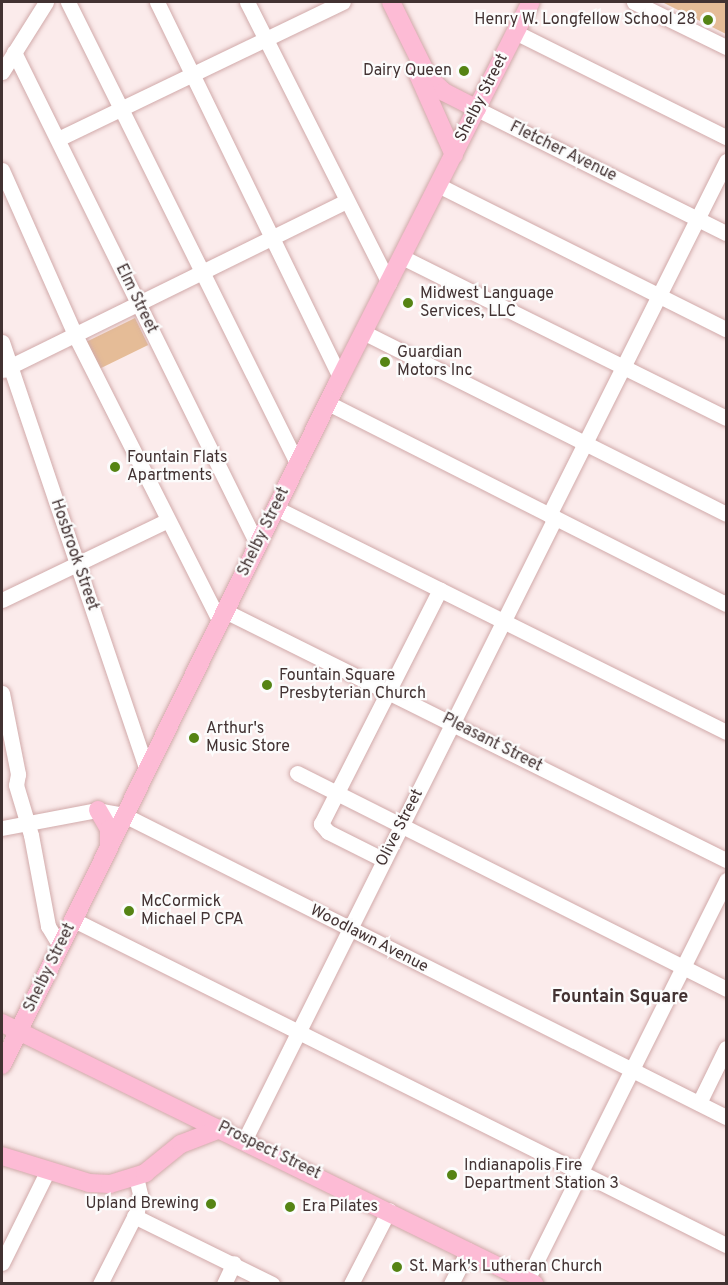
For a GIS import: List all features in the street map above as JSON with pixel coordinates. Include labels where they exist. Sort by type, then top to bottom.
[{"type":"main road","name":"Fletcher Avenue","points":[[391,2],[436,87],[477,109]]},
{"type":"main road","name":"Shelby Street","points":[[2,1065],[340,377],[531,2]]},
{"type":"main road","name":"Fletcher Avenue","points":[[416,53],[419,81],[454,155]]},
{"type":"main road","points":[[98,810],[109,829],[108,848]]},
{"type":"main road","name":"Prospect Street","points":[[2,1023],[20,1029],[223,1128],[530,1282]]},
{"type":"main road","points":[[2,1156],[100,1184],[136,1177],[185,1142],[223,1128]]},
{"type":"street","points":[[2,72],[46,2]]},
{"type":"street","points":[[68,2],[297,465]]},
{"type":"street","points":[[157,2],[340,377]]},
{"type":"street","points":[[247,2],[389,283]]},
{"type":"street","points":[[57,139],[265,37],[343,2]]},
{"type":"street","points":[[634,2],[726,47]]},
{"type":"street","points":[[515,32],[726,138]]},
{"type":"street","name":"Elm Street","points":[[14,52],[258,546]]},
{"type":"street","name":"Fletcher Avenue","points":[[477,109],[726,233]]},
{"type":"street","name":"Olive Street","points":[[244,1139],[504,621],[585,443],[726,161]]},
{"type":"street","points":[[2,170],[75,335],[166,520],[222,616]]},
{"type":"street","points":[[438,185],[726,329]]},
{"type":"street","points":[[6,368],[347,201]]},
{"type":"street","points":[[402,257],[726,418]]},
{"type":"street","points":[[363,332],[726,514]]},
{"type":"street","name":"Hosbrook Street","points":[[2,342],[6,368],[77,563],[146,768]]},
{"type":"street","points":[[328,403],[726,604]]},
{"type":"street","points":[[276,508],[726,732]]},
{"type":"street","points":[[2,600],[166,520]]},
{"type":"street","points":[[384,860],[322,827],[386,691],[440,589]]},
{"type":"street","name":"Pleasant Street","points":[[222,616],[386,691],[726,860]]},
{"type":"street","points":[[2,693],[18,774],[16,785],[48,926],[60,946]]},
{"type":"street","points":[[297,773],[726,989]]},
{"type":"street","name":"Woodlawn Avenue","points":[[2,828],[98,810],[124,815],[726,1117]]},
{"type":"street","points":[[530,1282],[580,1172],[726,880]]},
{"type":"street","points":[[74,920],[726,1245]]},
{"type":"street","points":[[699,1103],[726,1048]]},
{"type":"street","points":[[2,1263],[48,1170]]},
{"type":"street","points":[[100,1284],[134,1216],[140,1194],[136,1177]]},
{"type":"street","points":[[351,1284],[389,1210]]},
{"type":"street","points":[[134,1216],[234,1263],[272,1284]]},
{"type":"street","points":[[451,1284],[468,1250]]},
{"type":"street","points":[[224,1284],[234,1263]]},
{"type":"shaded area","name":"Henry W. Longfellow School 28","points":[[662,2],[726,2],[726,34]]},
{"type":"shaded area","points":[[135,318],[148,345],[96,370],[83,343]]},
{"type":"place","name":"Henry W. Longfellow School 28","points":[[708,20]]},
{"type":"place","name":"Dairy Queen","points":[[464,71]]},
{"type":"place","name":"Midwest Language Services, LLC","points":[[408,303]]},
{"type":"place","name":"Guardian Motors Inc","points":[[385,362]]},
{"type":"place","name":"Fountain Flats Apartments","points":[[115,467]]},
{"type":"place","name":"Fountain Square Presbyterian Church","points":[[267,685]]},
{"type":"place","name":"Arthur's Music Store","points":[[194,738]]},
{"type":"place","name":"McCormick Michael P CPA","points":[[129,911]]},
{"type":"place","name":"Indianapolis Fire Department Station 3","points":[[452,1175]]},
{"type":"place","name":"Upland Brewing","points":[[211,1204]]},
{"type":"place","name":"Era Pilates","points":[[290,1207]]},
{"type":"place","name":"St. Mark's Lutheran Church","points":[[397,1267]]},
{"type":"district","name":"Fountain Square","points":[[620,998]]}]
